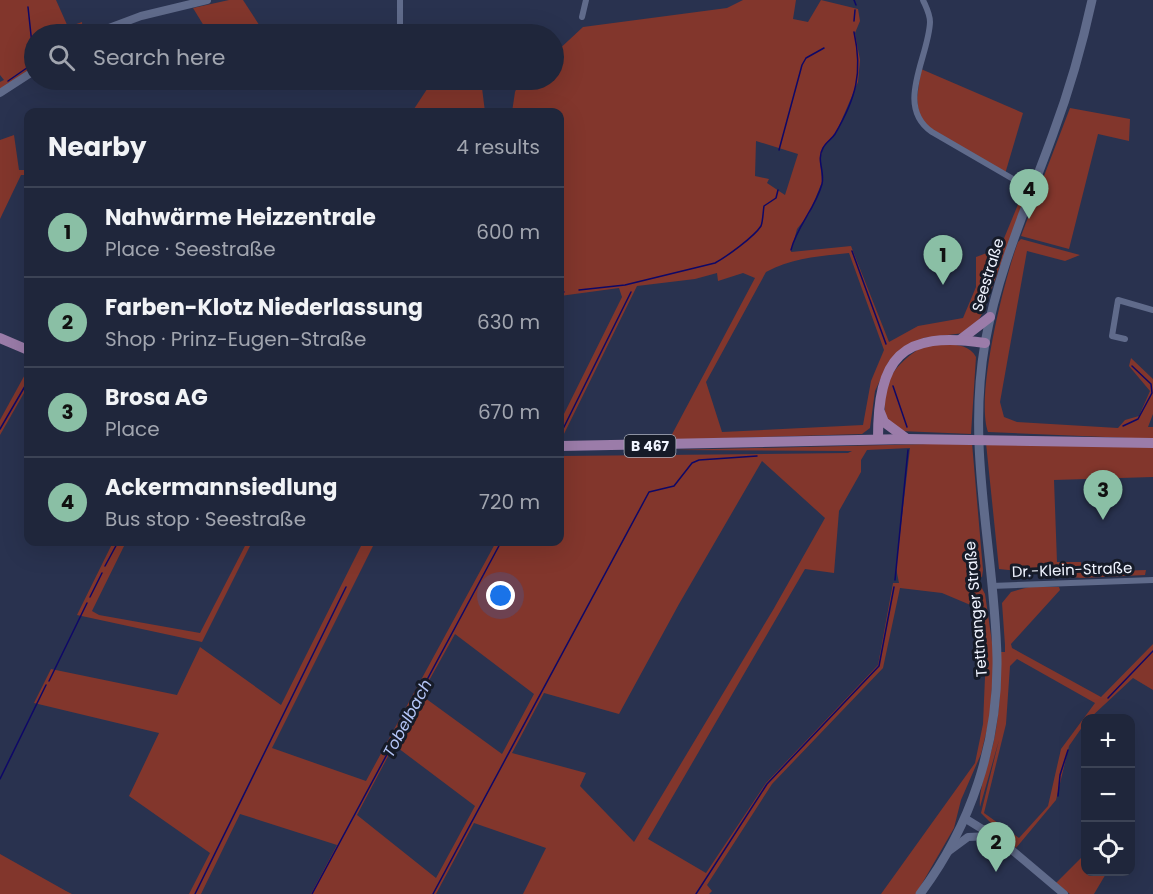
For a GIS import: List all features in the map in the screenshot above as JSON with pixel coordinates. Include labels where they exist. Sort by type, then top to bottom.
[{"type":"main road","name":"Seestraße","points":[[978,426],[985,343],[990,317],[1006,259],[1072,79],[1092,0]]},
{"type":"main road","points":[[960,340],[990,317]]},
{"type":"main road","points":[[0,338],[24,348]]},
{"type":"main road","points":[[878,439],[878,410],[884,379],[900,356],[923,342],[960,340],[985,343]]},
{"type":"main road","points":[[878,410],[884,422],[907,439]]},
{"type":"main road","name":"Tettnanger Straße","points":[[920,894],[948,852],[966,819],[989,744],[995,709],[997,657],[978,450],[978,426]]},
{"type":"main road","name":"B 467","points":[[564,447],[878,439],[1153,443]]},
{"type":"street","points":[[120,24],[141,16],[207,0]]},
{"type":"street","points":[[400,0],[400,24]]},
{"type":"street","points":[[582,17],[587,0]]},
{"type":"street","points":[[922,0],[930,23],[917,77],[915,107],[918,119],[932,132],[1032,190]]},
{"type":"street","points":[[0,93],[24,77]]},
{"type":"street","points":[[1125,339],[1112,336],[1118,300],[1153,309]]},
{"type":"street","name":"Dr.-Klein-Straße","points":[[991,586],[1153,580]]},
{"type":"street","points":[[966,819],[995,837],[1064,894]]},
{"type":"street","points":[[948,852],[968,837],[995,837]]},
{"type":"shaded area","points":[[0,0],[56,0],[67,24],[24,24],[24,74],[0,90],[0,82],[4,80],[0,75]]},
{"type":"shaded area","points":[[229,0],[243,0],[259,24],[203,24],[193,8]]},
{"type":"shaded area","points":[[743,0],[796,0],[793,19],[808,22],[821,0],[858,9],[860,21],[855,33],[860,60],[858,82],[836,133],[823,147],[820,160],[822,182],[809,214],[797,229],[791,252],[851,246],[889,342],[918,326],[963,318],[976,287],[976,257],[1000,248],[1024,190],[1027,194],[977,323],[964,333],[923,338],[889,361],[875,391],[870,428],[862,434],[669,440],[755,278],[743,273],[718,281],[717,273],[695,279],[637,286],[564,434],[564,414],[622,297],[619,288],[564,295],[564,108],[513,108],[516,90],[564,90],[564,45],[583,27],[727,8]],"holes":[[[756,141],[798,154],[785,195],[767,183],[769,179],[755,176]],[[849,253],[884,350],[871,381],[863,425],[722,432],[706,382],[766,272],[796,261]]]},
{"type":"shaded area","points":[[921,69],[1023,113],[1005,174],[933,131],[919,117],[917,98]]},
{"type":"shaded area","points":[[426,90],[482,90],[484,108],[415,108]]},
{"type":"shaded area","points":[[1070,108],[1130,119],[1129,141],[1098,134],[1069,249],[1021,236]]},
{"type":"shaded area","points":[[14,135],[19,170],[24,170],[24,175],[21,175],[0,219],[0,140]]},
{"type":"shaded area","points":[[1021,239],[1080,255],[1065,261],[1027,251],[1000,402],[1004,417],[1017,422],[1118,428],[1125,420],[1139,416],[1150,391],[1129,366],[1131,358],[1153,379],[1153,414],[1148,427],[1153,427],[1153,439],[988,432],[985,392],[988,366],[999,309],[1018,242]]},
{"type":"shaded area","points":[[924,345],[960,346],[972,352],[976,357],[971,434],[900,431],[886,419],[885,394],[891,376],[905,360]]},
{"type":"shaded area","points":[[24,376],[24,393],[0,435],[0,420]]},
{"type":"shaded area","points":[[972,443],[983,570],[982,577],[977,579],[985,594],[994,656],[990,717],[981,754],[961,800],[954,828],[916,894],[881,894],[975,763],[983,724],[985,677],[980,609],[942,593],[900,588],[883,668],[772,784],[707,885],[712,891],[709,894],[523,894],[546,848],[474,823],[436,894],[311,894],[337,845],[240,814],[201,894],[189,894],[210,853],[129,796],[159,733],[34,703],[51,669],[177,695],[200,647],[281,705],[361,546],[373,546],[272,748],[366,781],[494,546],[564,546],[564,456],[848,453],[852,451],[673,450]],"holes":[[[910,448],[896,568],[899,583],[893,583],[878,665],[766,783],[706,873],[648,839],[805,569],[834,573],[839,511],[861,472],[861,460],[867,450]],[[762,461],[825,518],[773,610],[634,842],[580,786],[586,773],[512,753],[544,693],[619,714],[679,604]],[[455,634],[534,694],[502,754],[421,695]],[[394,745],[475,806],[436,878],[357,815]]]},
{"type":"shaded area","points":[[986,443],[1153,447],[1153,477],[1054,480],[1057,562],[1081,562],[1082,572],[1146,570],[1145,575],[1081,578],[999,569]]},
{"type":"shaded area","points":[[111,546],[124,546],[92,611],[99,615],[200,633],[245,546],[250,546],[202,642],[77,615]]},
{"type":"shaded area","points":[[1029,587],[1059,587],[1060,590],[1011,644],[1012,648],[1101,697],[1153,644],[1153,690],[1133,678],[1094,714],[1087,714],[1095,703],[1017,659],[1010,666],[1006,724],[984,813],[1019,838],[1048,806],[1061,749],[1081,722],[1081,729],[1069,746],[1056,800],[1016,848],[981,813],[999,740],[980,807],[982,783],[998,718],[1001,652],[1005,652],[1002,603],[1011,592]]},
{"type":"shaded area","points":[[0,854],[66,891],[72,894],[0,894]]},
{"type":"shaded area","points":[[1081,858],[1081,876],[1105,876],[1094,894],[1070,894],[1056,883]]},
{"type":"waterway","name":"Tobelbach","points":[[854,0],[856,5]]},
{"type":"waterway","points":[[28,7],[30,24]]},
{"type":"waterway","name":"Tobelbach","points":[[854,21],[855,10]]},
{"type":"waterway","points":[[791,250],[822,184],[821,152],[835,134],[853,97],[858,60],[854,32]]},
{"type":"waterway","name":"Tobelbach","points":[[779,150],[802,65],[806,58],[824,48]]},
{"type":"waterway","points":[[8,81],[24,70]]},
{"type":"waterway","name":"Tobelbach","points":[[579,290],[625,285],[715,263],[757,231],[762,224],[764,206],[776,198],[778,190]]},
{"type":"waterway","points":[[852,251],[886,344]]},
{"type":"waterway","name":"Tobelbach","points":[[564,427],[631,292]]},
{"type":"waterway","points":[[1123,426],[1138,419],[1152,393],[1151,384],[1132,366]]},
{"type":"waterway","points":[[893,386],[907,427]]},
{"type":"waterway","points":[[0,429],[24,388]]},
{"type":"waterway","points":[[895,580],[908,450]]},
{"type":"waterway","points":[[433,894],[649,492],[674,486],[692,463],[699,460],[757,456]]},
{"type":"waterway","points":[[105,566],[116,546]]},
{"type":"waterway","name":"Tobelbach","points":[[312,894],[499,546]]},
{"type":"waterway","points":[[90,597],[102,573]]},
{"type":"waterway","points":[[195,894],[346,587]]},
{"type":"waterway","points":[[696,894],[767,784],[879,666],[894,587]]},
{"type":"waterway","points":[[49,681],[87,603]]},
{"type":"waterway","points":[[1108,698],[1153,651]]},
{"type":"waterway","points":[[0,779],[46,685]]},
{"type":"waterway","points":[[1058,796],[1060,775],[1068,750]]},
{"type":"place","name":"Ackermannsiedlung","points":[[1029,219]]},
{"type":"place","name":"Nahwärme Heizzentrale","points":[[943,285]]},
{"type":"place","name":"Brosa AG","points":[[1103,520]]},
{"type":"place","name":"Farben-Klotz Niederlassung","points":[[996,872]]}]
